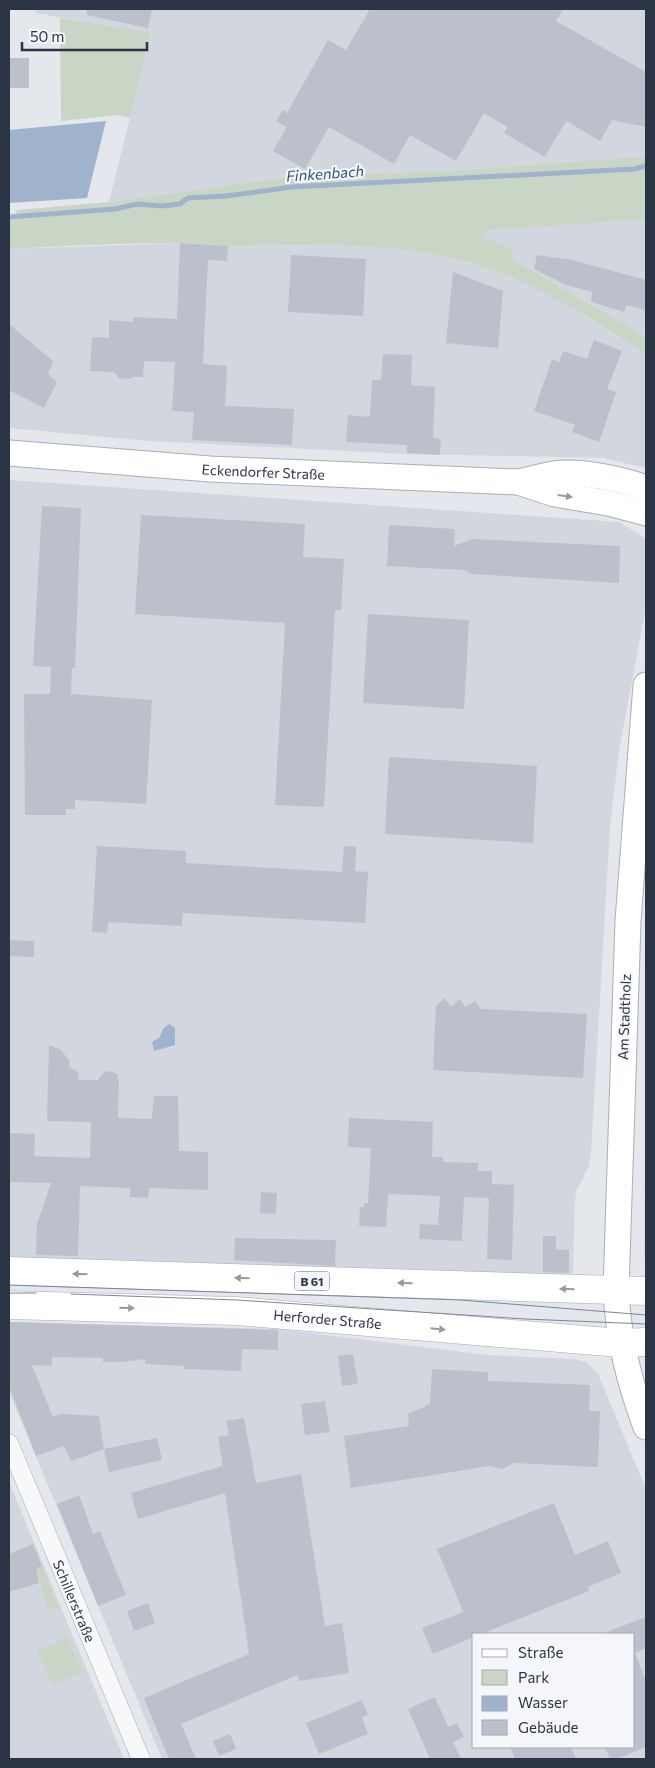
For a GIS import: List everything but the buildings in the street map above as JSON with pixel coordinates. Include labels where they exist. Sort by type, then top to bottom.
[{"type":"main road","name":"B 61","points":[[9,1272],[646,1291]]},
{"type":"main road","name":"Herforder Straße","points":[[9,1305],[236,1312],[633,1343]]},
{"type":"street","name":"Eckendorfer Straße","points":[[9,453],[210,469],[518,482],[554,474],[608,478],[646,488]]},
{"type":"street","name":"Eckendorfer Straße","points":[[518,482],[555,494],[608,503],[646,514]]},
{"type":"street","name":"Am Stadtholz","points":[[646,685],[644,698],[644,739],[633,831],[628,921],[616,1290],[633,1343],[636,1401],[646,1427]]},
{"type":"street","name":"Schillerstraße","points":[[9,1443],[142,1759]]},
{"type":"shaded area","points":[[36,9],[646,9],[646,156],[460,170],[287,177],[109,202],[151,34],[35,13]]},
{"type":"shaded area","points":[[646,219],[646,336],[512,259],[482,238],[482,231]]},
{"type":"shaded area","points":[[180,243],[228,246],[351,245],[397,248],[441,255],[485,267],[546,292],[646,354],[646,468],[604,458],[407,454],[149,441],[9,428],[9,249]]},
{"type":"shaded area","points":[[9,480],[619,522],[646,539],[646,607],[619,750],[610,827],[591,1153],[589,1166],[577,1190],[575,1199],[573,1272],[567,1276],[9,1261]]},
{"type":"shaded area","points":[[646,1060],[646,1266],[644,1253]]},
{"type":"shaded area","points":[[9,1322],[278,1329],[487,1355],[573,1359],[586,1362],[598,1374],[646,1489],[646,1759],[162,1759],[9,1392]]},
{"type":"shaded area","points":[[9,1482],[124,1759],[9,1759]]},
{"type":"green space","points":[[60,18],[151,33],[130,118],[119,115],[61,121]]},
{"type":"green space","points":[[646,156],[646,219],[483,231],[482,237],[513,250],[512,259],[646,336],[646,354],[569,306],[529,285],[487,268],[425,253],[361,246],[232,246],[179,243],[9,249],[9,215],[16,214],[17,210],[109,202],[287,177],[460,170]]},
{"type":"green space","points":[[42,1566],[59,1609],[47,1609],[36,1568]]},
{"type":"green space","points":[[66,1635],[83,1672],[52,1685],[35,1644],[38,1643],[39,1647],[51,1646]]},
{"type":"water","points":[[106,121],[87,198],[9,203],[9,130]]},
{"type":"water","points":[[169,1024],[175,1028],[175,1045],[154,1051],[152,1042],[159,1038],[163,1029]]},
{"type":"waterway","name":"Finkenbach","points":[[9,217],[115,209],[138,204],[161,206],[180,204],[188,198],[226,196],[292,187],[634,169],[646,166]]},
{"type":"tram line","points":[[9,1285],[461,1300],[646,1315]]},
{"type":"tram line","points":[[9,1293],[36,1293]]},
{"type":"tram line","points":[[71,1294],[237,1300],[525,1319],[646,1324]]}]
